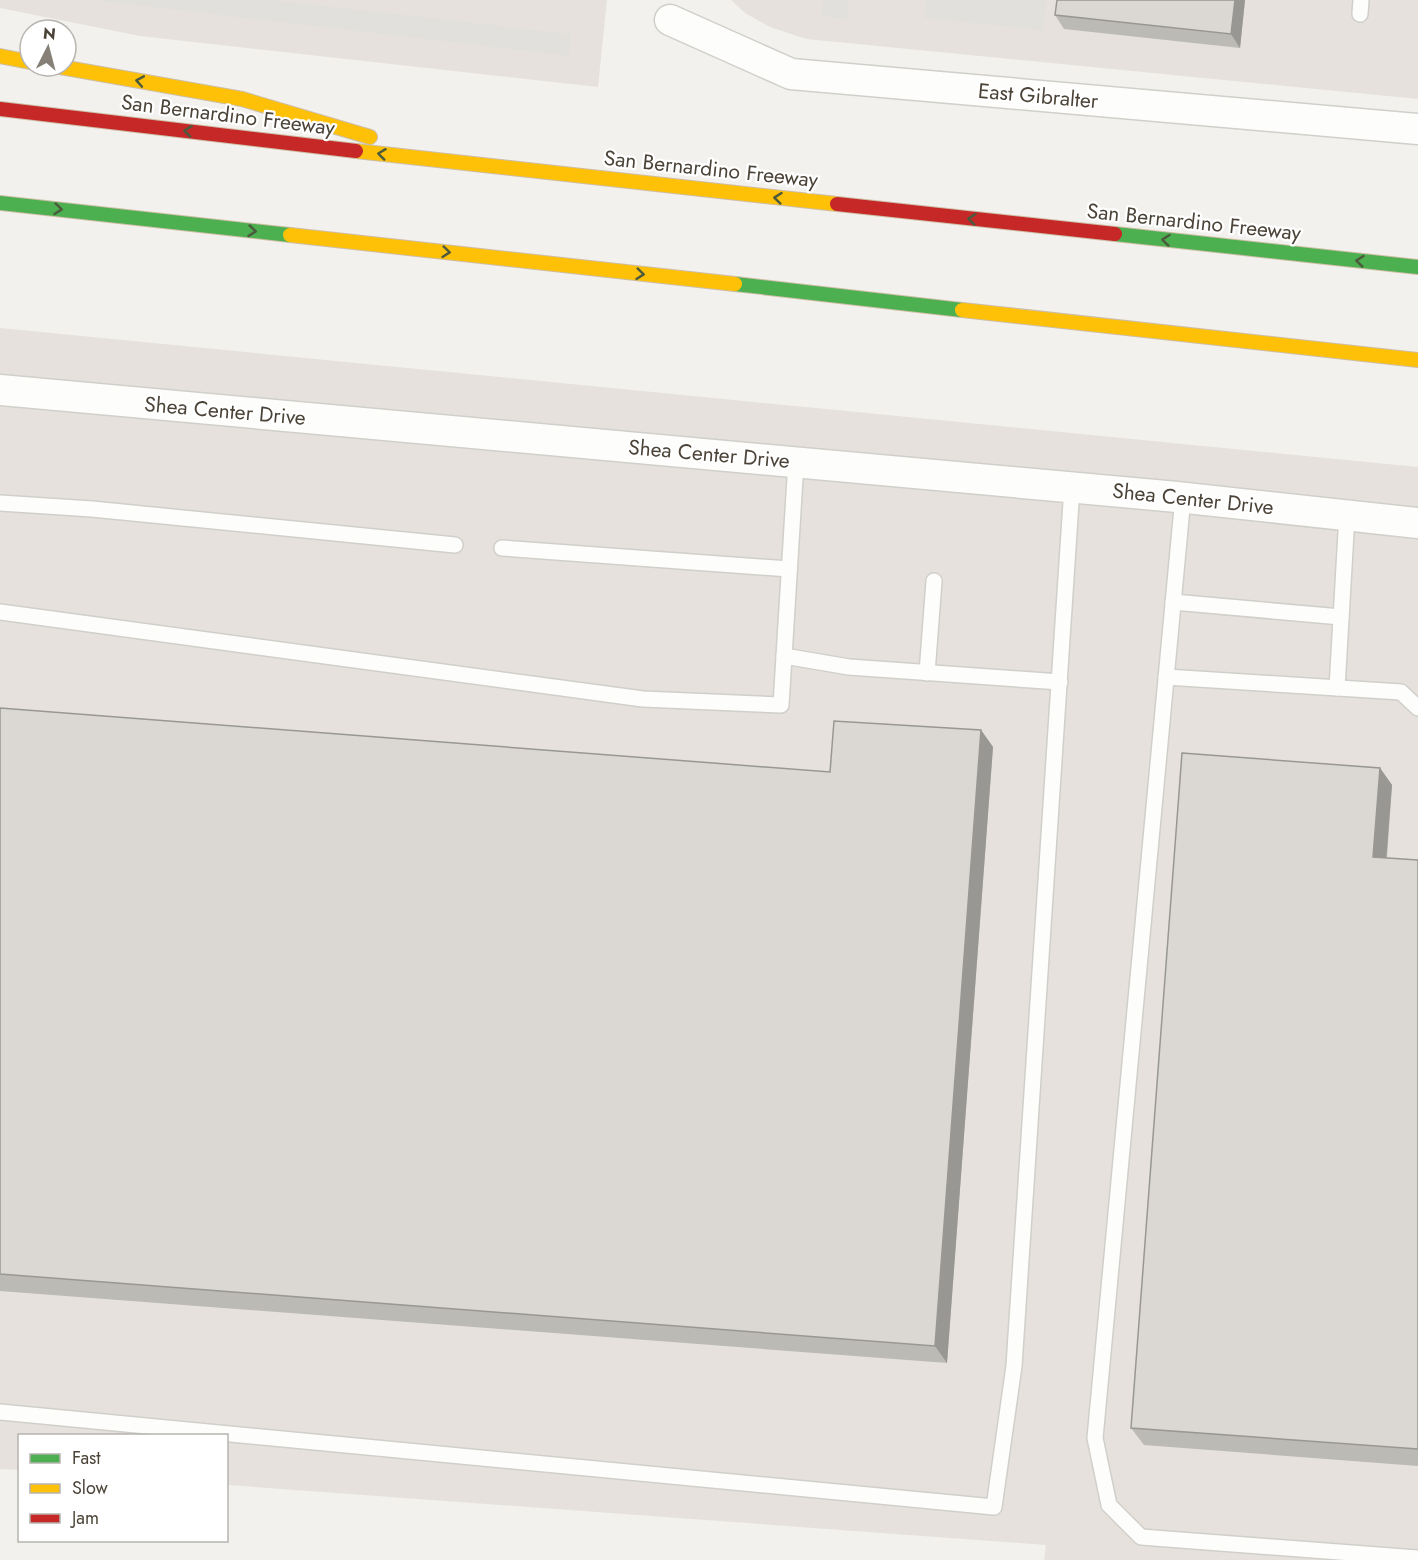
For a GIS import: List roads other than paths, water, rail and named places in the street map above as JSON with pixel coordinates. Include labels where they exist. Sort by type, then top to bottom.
[{"type":"highway","points":[[0,56],[18,60]]},
{"type":"highway","points":[[78,70],[242,99],[460,163]]},
{"type":"highway","name":"San Bernardino Freeway","points":[[0,109],[460,163],[1418,267]]},
{"type":"highway","points":[[0,203],[1418,360]]},
{"type":"street","name":"East Gibralter","points":[[670,20],[791,74],[1418,129]]},
{"type":"street","name":"Shea Center Drive","points":[[0,390],[1183,497],[1418,523]]},
{"type":"lane","points":[[0,612],[643,699],[781,705],[796,462]]},
{"type":"lane","points":[[0,1412],[994,1507],[1014,1366],[1072,487]]},
{"type":"lane","points":[[1183,497],[1095,1438],[1109,1505],[1140,1537],[1418,1558]]},
{"type":"lane","points":[[0,503],[92,509],[455,545]]},
{"type":"lane","points":[[1336,688],[1347,515]]},
{"type":"lane","points":[[502,548],[789,569]]},
{"type":"lane","points":[[927,673],[934,581]]},
{"type":"lane","points":[[1173,602],[1341,617]]},
{"type":"lane","points":[[784,656],[849,667],[1059,682]]},
{"type":"lane","points":[[1166,677],[1401,692],[1418,708]]}]
